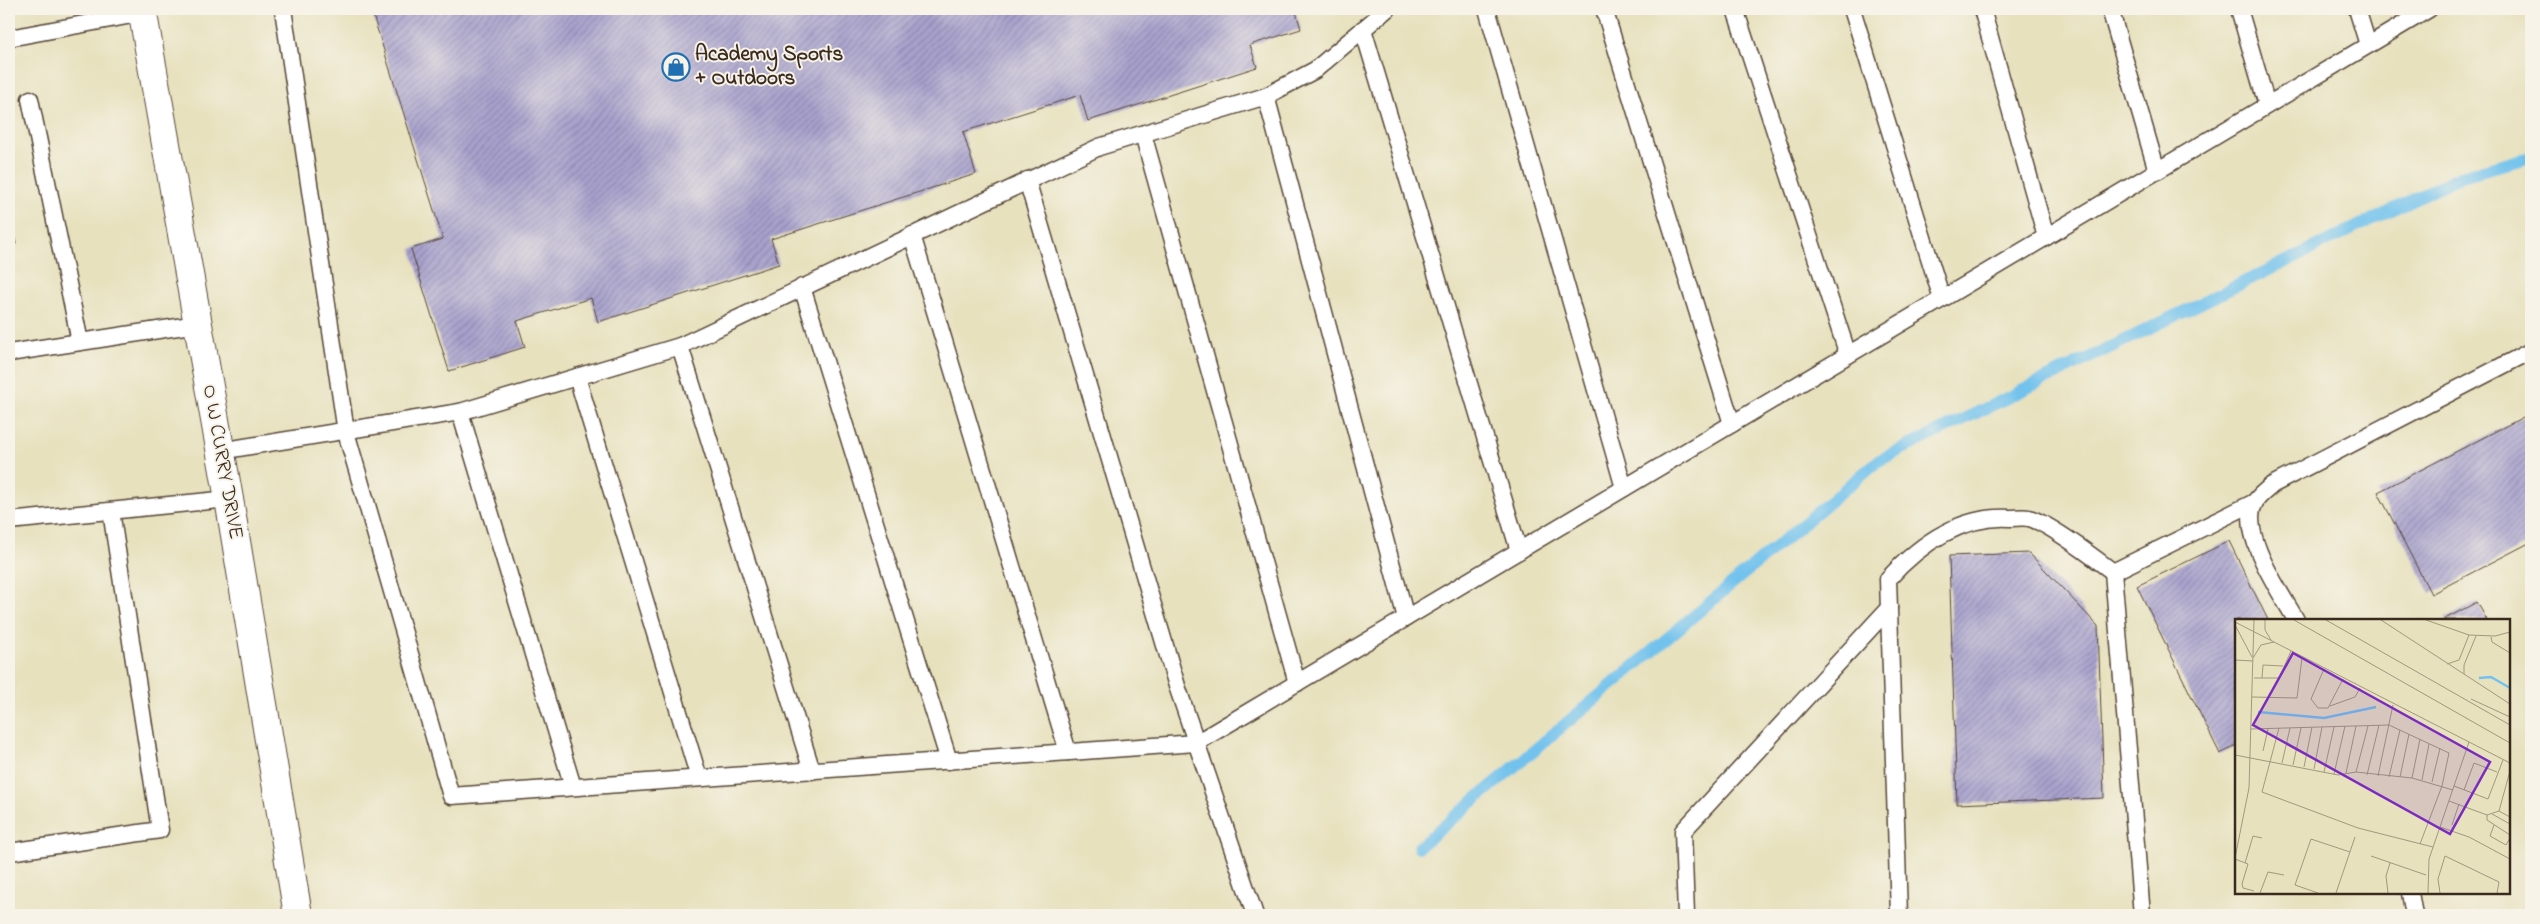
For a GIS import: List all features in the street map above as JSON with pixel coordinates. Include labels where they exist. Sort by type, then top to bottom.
[{"type":"street","name":"O W CURRY DRIVE","points":[[142,11],[220,451],[298,915]]},
{"type":"lane","points":[[283,9],[346,432],[451,796],[1196,743],[2429,9]]},
{"type":"lane","points":[[220,451],[460,412],[680,346],[1099,147],[1266,96],[1315,70],[1387,9]]},
{"type":"lane","points":[[1487,9],[1624,488]]},
{"type":"lane","points":[[1604,9],[1732,424]]},
{"type":"lane","points":[[1736,9],[1848,355]]},
{"type":"lane","points":[[1852,9],[1942,298]]},
{"type":"lane","points":[[1982,9],[2046,237]]},
{"type":"lane","points":[[2110,9],[2157,171]]},
{"type":"lane","points":[[2239,9],[2267,105]]},
{"type":"lane","points":[[2358,9],[2368,45]]},
{"type":"lane","points":[[9,38],[142,11]]},
{"type":"lane","points":[[1363,29],[1519,550]]},
{"type":"lane","points":[[1266,96],[1406,618]]},
{"type":"lane","points":[[30,99],[80,342]]},
{"type":"lane","points":[[1143,134],[1297,683]]},
{"type":"lane","points":[[1027,180],[1174,676],[1255,915]]},
{"type":"lane","points":[[912,235],[1068,752]]},
{"type":"lane","points":[[802,287],[949,761]]},
{"type":"lane","points":[[9,354],[197,324]]},
{"type":"lane","points":[[680,346],[812,771]]},
{"type":"lane","points":[[2113,572],[2255,502],[2272,485],[2531,351]]},
{"type":"lane","points":[[578,377],[699,778]]},
{"type":"lane","points":[[460,412],[573,788]]},
{"type":"lane","points":[[9,521],[228,499]]},
{"type":"lane","points":[[2255,502],[2250,526],[2259,551],[2295,619]]},
{"type":"lane","points":[[9,852],[160,830],[111,511]]},
{"type":"lane","points":[[1899,915],[1888,579],[1909,556],[1937,537],[1962,525],[1990,517],[2030,518],[2094,557],[2113,572],[2142,915]]},
{"type":"lane","points":[[1686,915],[1683,831],[1889,608]]},
{"type":"lane","points":[[2410,894],[2414,915]]},
{"type":"building","points":[[371,9],[1295,9],[1301,29],[1250,45],[1257,67],[1088,121],[1080,95],[963,132],[976,174],[771,239],[779,264],[598,322],[591,298],[517,321],[525,347],[449,371],[411,249],[443,239]]},
{"type":"building","points":[[9,213],[16,244],[9,246]]},
{"type":"building","points":[[2531,413],[2531,542],[2431,594],[2378,492]]},
{"type":"building","points":[[2229,541],[2268,619],[2235,619],[2235,746],[2220,754],[2137,586]]},
{"type":"building","points":[[2029,553],[2098,626],[2104,798],[1957,804],[1949,556]]},
{"type":"building","points":[[2477,602],[2486,619],[2445,619]]},
{"type":"waterway","points":[[1419,847],[1878,461],[2461,176],[2531,157]]},
{"type":"place","name":"Academy Sports + Outdoors","points":[[676,67]]}]
